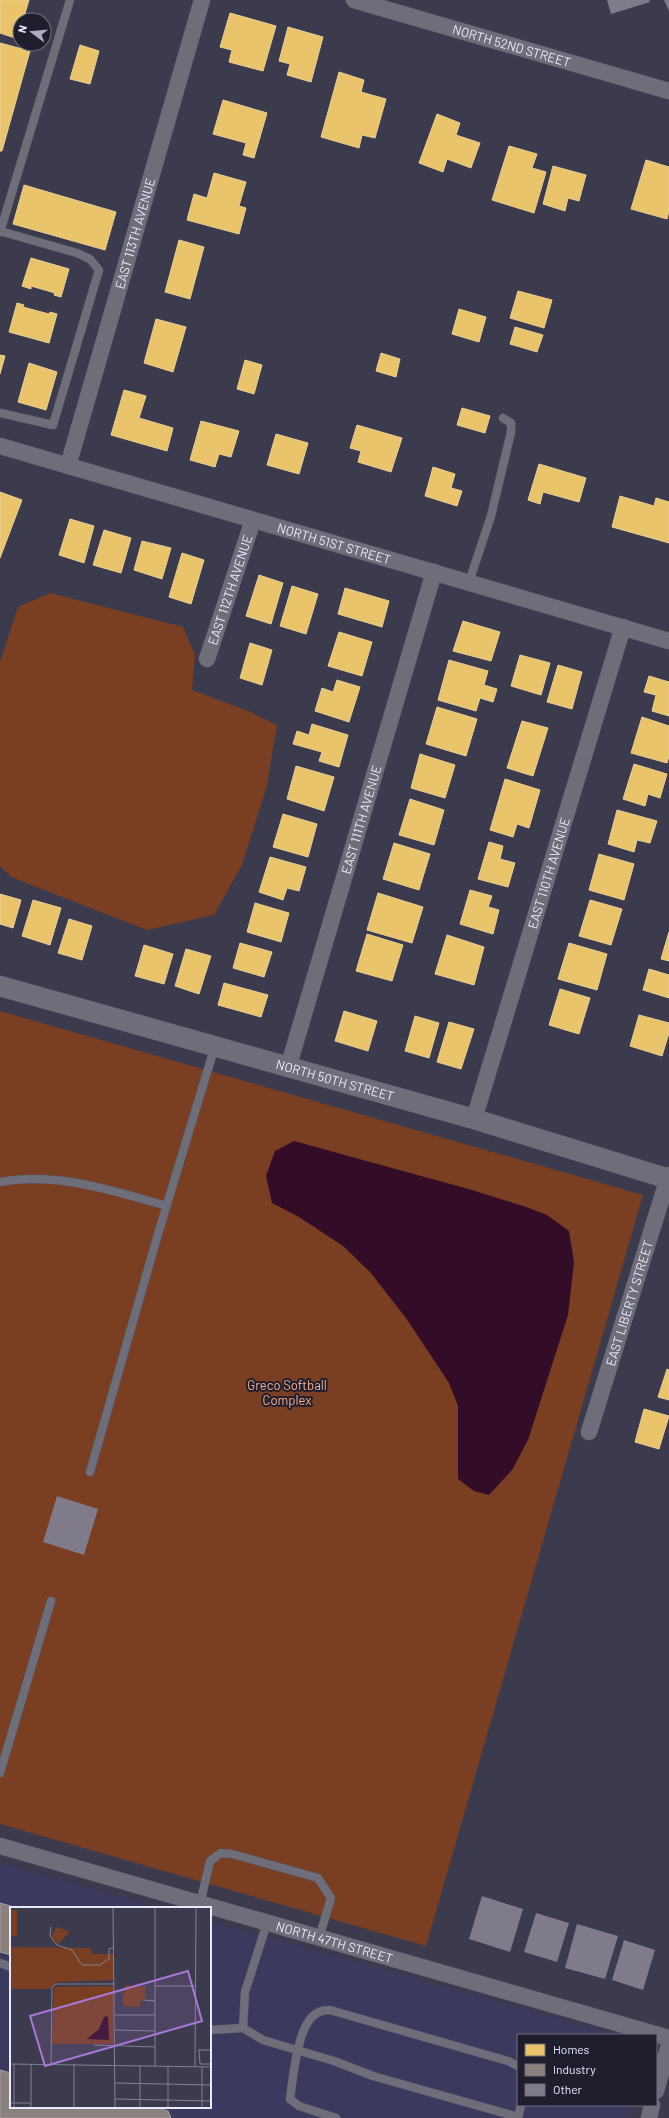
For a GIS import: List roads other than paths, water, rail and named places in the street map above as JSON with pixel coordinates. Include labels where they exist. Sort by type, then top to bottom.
[{"type":"street","name":"EAST 113TH AVENUE","points":[[68,466],[202,0]]},
{"type":"street","name":"NORTH 52ND STREET","points":[[354,0],[669,91]]},
{"type":"street","name":"NORTH 51ST STREET","points":[[0,446],[669,641]]},
{"type":"street","name":"EAST 112TH AVENUE","points":[[207,659],[252,520]]},
{"type":"street","name":"EAST 111TH AVENUE","points":[[288,1068],[434,572]]},
{"type":"street","name":"EAST 110TH AVENUE","points":[[474,1119],[623,627]]},
{"type":"street","name":"NORTH 50TH STREET","points":[[0,986],[215,1045],[288,1068],[474,1119],[669,1177]]},
{"type":"street","name":"EAST LIBERTY STREET","points":[[589,1432],[669,1177]]},
{"type":"street","name":"NORTH 47TH STREET","points":[[0,1846],[211,1907]]},
{"type":"street","name":"NORTH 47TH STREET","points":[[211,1907],[655,2034]]},
{"type":"street","name":"NORTH 47TH STREET","points":[[657,2035],[669,2038]]},
{"type":"street","points":[[657,2087],[669,2045]]},
{"type":"street","points":[[648,2118],[652,2106]]},
{"type":"lane","points":[[0,413],[53,425],[98,270],[90,259],[77,252],[0,232],[70,0]]},
{"type":"lane","points":[[470,582],[492,516],[510,432],[511,423],[504,418]]},
{"type":"lane","points":[[90,1472],[215,1045]]},
{"type":"lane","points":[[0,1182],[45,1179],[108,1190],[167,1206]]},
{"type":"lane","points":[[0,1773],[51,1602]]},
{"type":"lane","points":[[200,1904],[210,1861],[221,1853],[232,1854],[318,1878],[331,1898],[319,1938]]},
{"type":"lane","points":[[243,2028],[245,1992],[267,1923]]},
{"type":"lane","points":[[0,1963],[10,1967]]},
{"type":"lane","points":[[336,2118],[299,2106],[290,2099],[298,2050],[306,2025],[313,2015],[330,2010],[508,2061],[517,2066]]},
{"type":"lane","points":[[211,2030],[243,2028],[262,2040],[334,2061],[374,2076],[518,2117],[521,2106]]},
{"type":"park label","name":"Greco Softball Complex","points":[[287,1392]]}]
